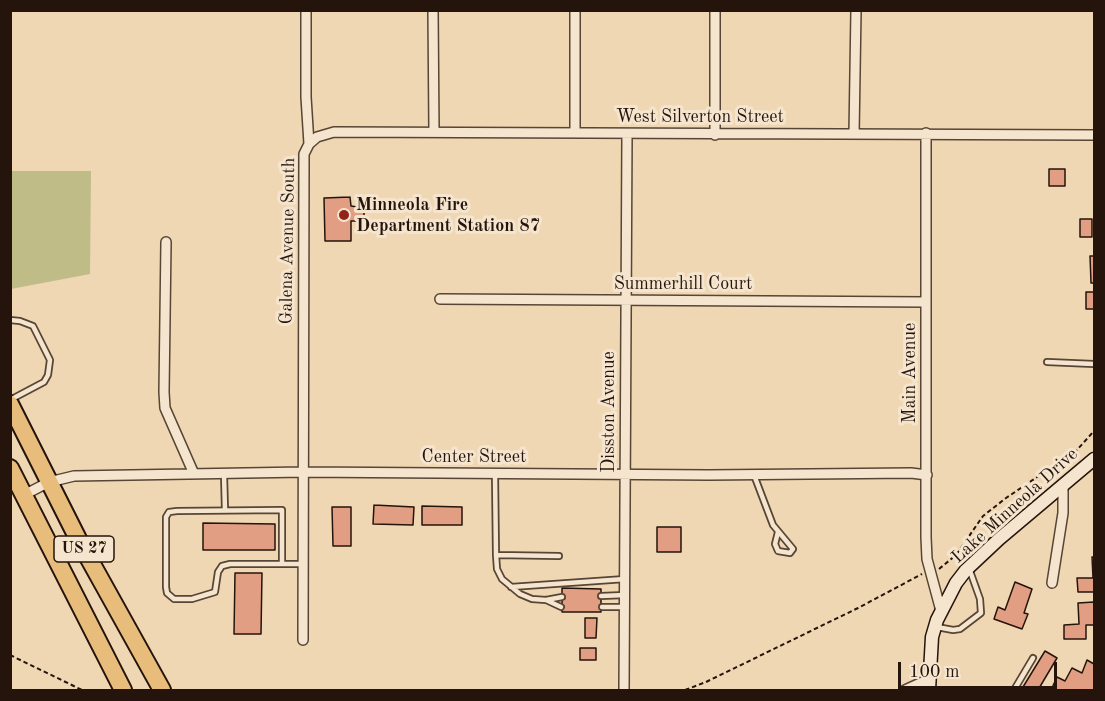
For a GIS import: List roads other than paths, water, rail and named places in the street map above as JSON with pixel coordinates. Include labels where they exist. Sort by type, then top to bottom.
[{"type":"highway","name":"US 27","points":[[10,402],[49,482],[162,690]]},
{"type":"highway","name":"US 27","points":[[10,468],[123,690]]},
{"type":"street","name":"Galena Avenue South","points":[[303,640],[304,154],[309,144],[306,97],[306,10]]},
{"type":"street","points":[[433,10],[434,132]]},
{"type":"street","points":[[575,10],[575,134]]},
{"type":"street","points":[[715,10],[715,135]]},
{"type":"street","points":[[854,134],[856,10]]},
{"type":"street","name":"West Silverton Street","points":[[309,144],[317,137],[334,132],[1095,135]]},
{"type":"street","name":"Main Avenue","points":[[926,133],[926,537],[930,572],[941,611]]},
{"type":"street","name":"Disston Avenue","points":[[624,690],[627,134]]},
{"type":"street","points":[[166,242],[165,408],[194,474]]},
{"type":"street","name":"Summerhill Court","points":[[440,299],[926,302]]},
{"type":"street","name":"Lake Minneola Drive","points":[[929,685],[932,637],[941,611],[956,583],[968,568],[999,540],[1095,459]]},
{"type":"street","name":"Center Street","points":[[24,495],[49,482],[74,476],[303,472],[754,475],[911,473],[927,475]]},
{"type":"street","points":[[1052,583],[1063,513],[1063,487]]},
{"type":"street","points":[[904,690],[929,685]]},
{"type":"lane","points":[[10,321],[20,321],[33,326],[50,360],[45,382],[10,402]]},
{"type":"lane","points":[[1047,362],[1095,364]]},
{"type":"lane","points":[[224,473],[225,510]]},
{"type":"lane","points":[[495,474],[496,555],[497,569],[502,579],[510,587],[532,599],[546,600],[562,597]]},
{"type":"lane","points":[[754,475],[772,525],[793,549],[790,553],[778,551],[775,544],[778,532]]},
{"type":"lane","points":[[282,564],[282,510],[177,511],[169,512],[166,517],[167,593],[174,599],[192,600],[215,592],[222,566],[230,564],[282,564],[303,564]]},
{"type":"lane","points":[[496,555],[559,556]]},
{"type":"lane","points":[[935,626],[953,630],[960,629],[981,613],[980,599],[968,568]]},
{"type":"lane","points":[[510,587],[625,579]]},
{"type":"lane","points":[[601,596],[625,595]]},
{"type":"lane","points":[[546,600],[561,607]]},
{"type":"lane","points":[[602,607],[625,607]]},
{"type":"lane","points":[[1014,690],[1033,658]]},
{"type":"place","name":"Minneola Fire Department Station 87","points":[[344,215]]}]
